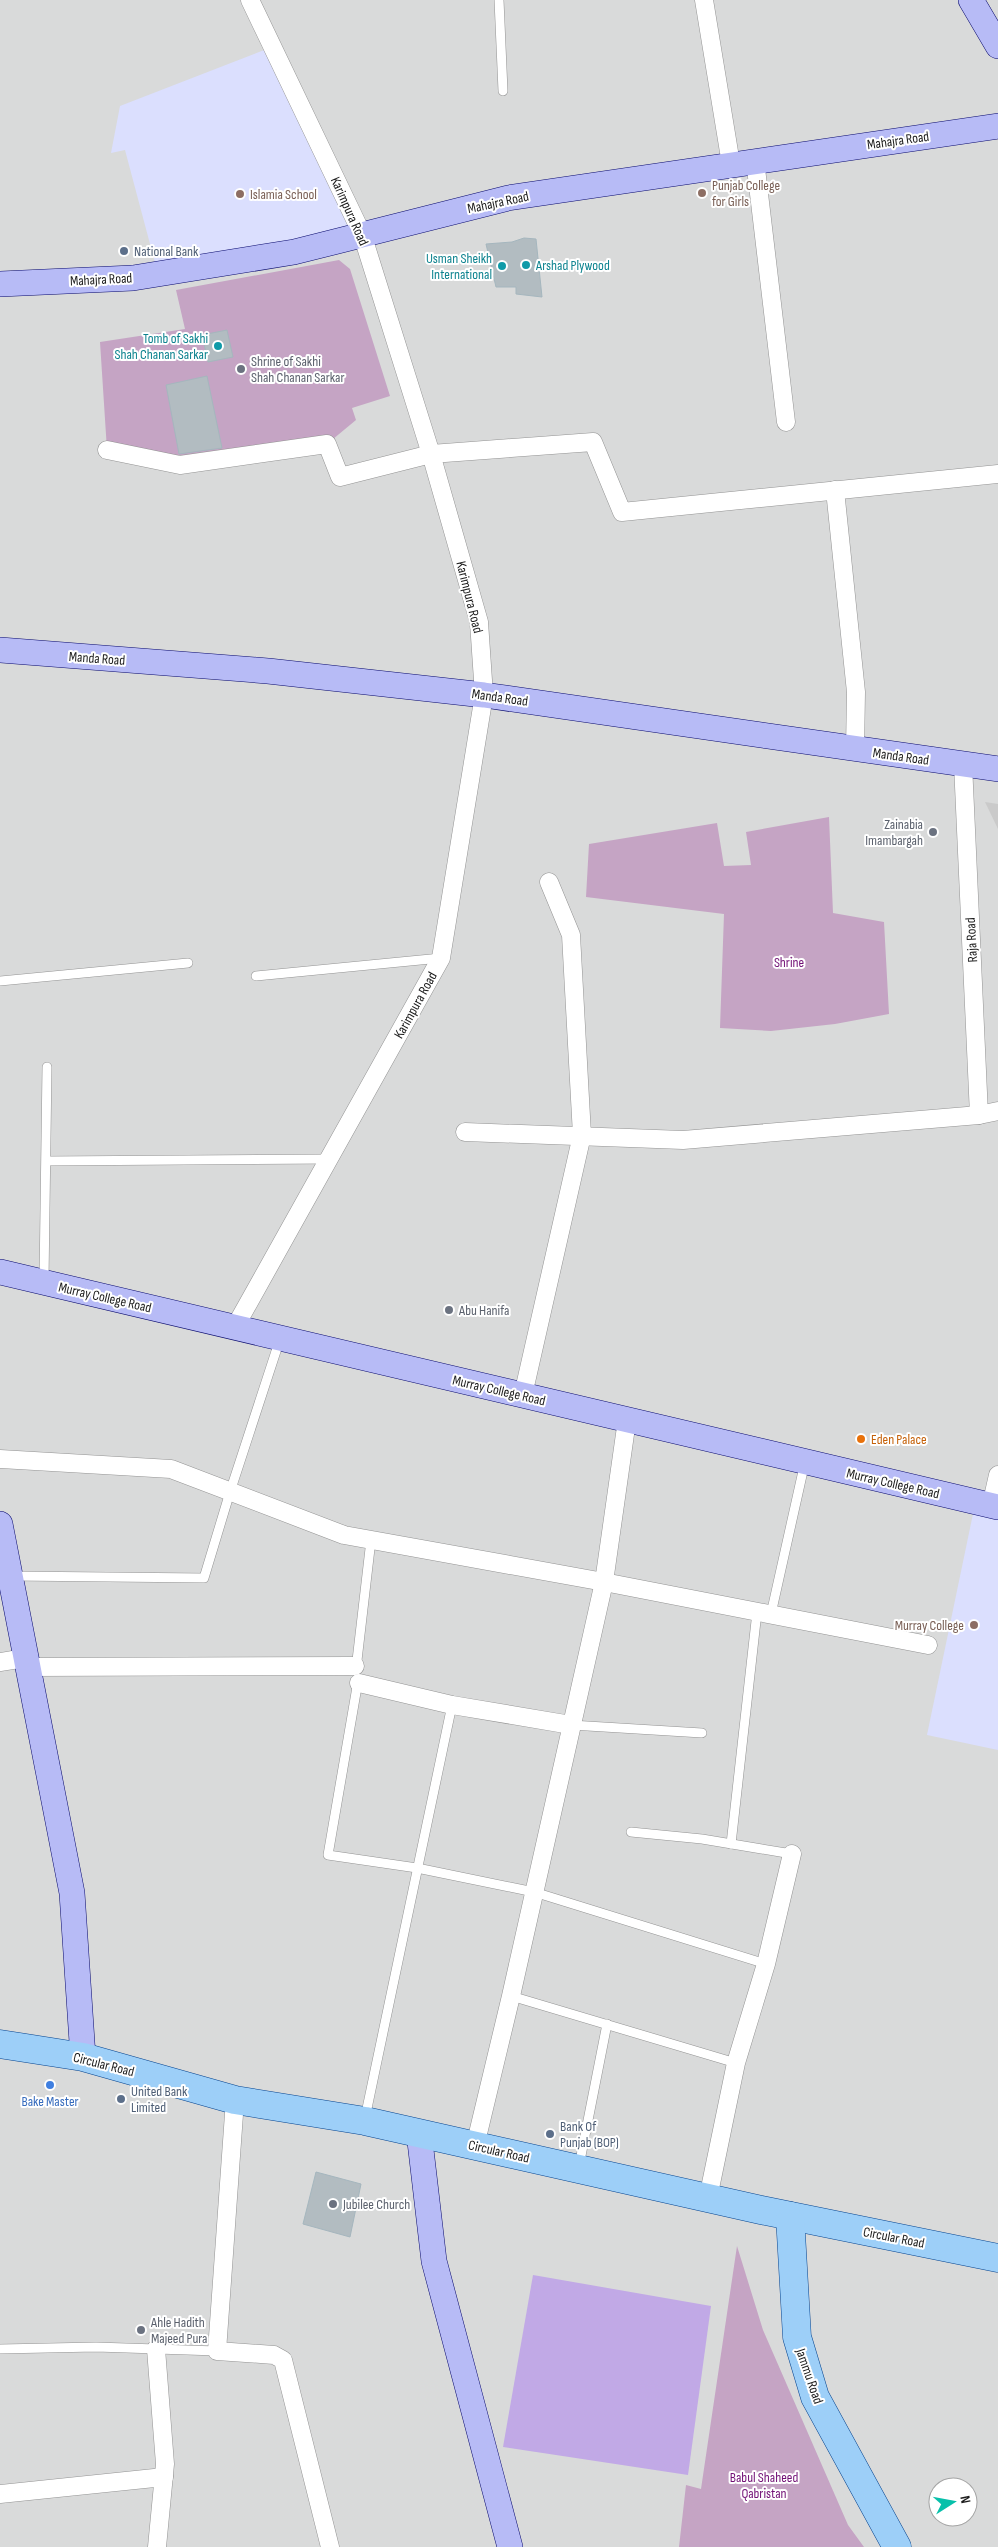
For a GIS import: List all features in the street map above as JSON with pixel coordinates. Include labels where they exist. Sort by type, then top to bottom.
[{"type":"main road","name":"Circular Road","points":[[0,2044],[83,2057],[235,2100],[365,2121],[790,2216],[998,2258]]},
{"type":"main road","name":"Jammu Road","points":[[790,2216],[797,2337],[815,2397],[897,2547]]},
{"type":"street","name":"Karimpura Road","points":[[235,1327],[331,1159],[441,958],[484,695],[479,622],[431,454],[362,234],[250,0]]},
{"type":"street","points":[[704,0],[730,164]]},
{"type":"street","points":[[971,0],[998,46]]},
{"type":"street","points":[[984,0],[998,25]]},
{"type":"street","name":"Mahajra Road","points":[[0,284],[132,278],[294,252],[508,198],[755,160],[998,126]]},
{"type":"street","points":[[755,160],[786,422]]},
{"type":"street","points":[[107,450],[180,465],[327,444],[340,477],[431,454],[593,442],[622,512],[998,474]]},
{"type":"street","points":[[835,490],[856,692],[855,750]]},
{"type":"street","name":"Manda Road","points":[[0,650],[268,671],[484,695],[855,750],[998,769]]},
{"type":"street","name":"Raja Road","points":[[963,764],[979,1115]]},
{"type":"street","points":[[523,1395],[582,1135],[572,936],[549,882]]},
{"type":"street","points":[[465,1132],[684,1140],[979,1115],[998,1111]]},
{"type":"street","name":"Murray College Road","points":[[0,1272],[995,1507]]},
{"type":"street","points":[[475,2146],[511,1996],[604,1582],[627,1420]]},
{"type":"street","points":[[0,1459],[171,1469],[344,1535],[604,1582],[928,1645]]},
{"type":"street","points":[[995,1507],[998,1475]]},
{"type":"street","points":[[0,1524],[72,1893],[83,2057]]},
{"type":"street","points":[[0,1662],[357,1674],[452,1705],[572,1725]]},
{"type":"street","points":[[708,2198],[736,2063],[766,1964],[792,1854]]},
{"type":"street","points":[[235,2100],[217,2351],[274,2356],[283,2360],[330,2547]]},
{"type":"street","points":[[419,2133],[434,2260],[510,2547]]},
{"type":"street","points":[[156,2349],[164,2477],[157,2547]]},
{"type":"street","points":[[0,2494],[164,2477]]},
{"type":"lane","points":[[499,0],[503,91]]},
{"type":"lane","points":[[256,976],[441,958]]},
{"type":"lane","points":[[0,981],[188,963]]},
{"type":"lane","points":[[44,1282],[47,1066]]},
{"type":"lane","points":[[47,1161],[331,1159]]},
{"type":"lane","points":[[10,1576],[204,1578],[280,1338]]},
{"type":"lane","points":[[731,1844],[764,1613],[805,1462]]},
{"type":"lane","points":[[371,1540],[357,1674],[328,1855],[418,1868],[534,1892],[766,1964]]},
{"type":"lane","points":[[365,2121],[452,1705]]},
{"type":"lane","points":[[572,1725],[702,1733]]},
{"type":"lane","points":[[631,1832],[731,1844],[792,1854]]},
{"type":"lane","points":[[511,1996],[736,2063]]},
{"type":"lane","points":[[578,2169],[607,2024]]},
{"type":"lane","points":[[0,2349],[96,2347],[217,2351]]},
{"type":"shaded area","points":[[0,0],[998,0],[998,2547],[0,2547]]},
{"type":"shaded area","name":"Islamia School","points":[[272,47],[362,234],[158,274],[125,150],[111,153],[120,106]]},
{"type":"shaded area","points":[[985,802],[998,804],[998,829]]},
{"type":"shaded area","name":"Murray College","points":[[974,1509],[998,1515],[998,1750],[927,1735]]},
{"type":"shaded area","points":[[533,2275],[711,2306],[688,2475],[503,2447]]},
{"type":"green space","name":"Shrine of Sakhi Shah Chanan Sarkar","points":[[339,260],[350,269],[390,396],[352,408],[356,420],[327,444],[180,465],[107,450],[100,342],[185,329],[176,290]]},
{"type":"green space","name":"Shrine","points":[[829,817],[833,913],[884,922],[889,1014],[835,1024],[771,1031],[720,1028],[724,914],[586,897],[589,844],[717,823],[724,866],[751,865],[746,832]]},
{"type":"green space","name":"Babul Shaheed Qabristan","points":[[737,2246],[763,2330],[848,2525],[864,2547],[679,2547],[686,2485],[701,2489]]},
{"type":"building","points":[[524,238],[536,239],[542,297],[516,294],[516,287],[496,287],[486,244],[512,242]]},
{"type":"building","name":"Tomb of Sakhi Shah Chanan Sarkar","points":[[227,330],[233,357],[208,362],[202,335]]},
{"type":"building","points":[[207,376],[222,448],[179,454],[166,385]]},
{"type":"building","name":"Jubilee Church","points":[[316,2172],[361,2184],[350,2237],[303,2224]]},
{"type":"place","name":"Punjab College for Girls","points":[[702,193]]},
{"type":"place","name":"Islamia School","points":[[240,194]]},
{"type":"place","name":"National Bank","points":[[124,251]]},
{"type":"place","name":"Arshad Plywood","points":[[526,265]]},
{"type":"place","name":"Usman Sheikh International","points":[[502,266]]},
{"type":"place","name":"Tomb of Sakhi Shah Chanan Sarkar","points":[[218,346]]},
{"type":"place","name":"Shrine of Sakhi Shah Chanan Sarkar","points":[[241,369]]},
{"type":"place","name":"Zainabia Imambargah","points":[[933,832]]},
{"type":"place","name":"Abu Hanifa","points":[[449,1310]]},
{"type":"place","name":"Eden Palace","points":[[861,1439]]},
{"type":"place","name":"Murray College","points":[[974,1625]]},
{"type":"place","name":"Bake Master","points":[[50,2085]]},
{"type":"place","name":"United Bank Limited","points":[[121,2099]]},
{"type":"place","name":"Bank Of Punjab (BOP)","points":[[550,2134]]},
{"type":"place","name":"Jubilee Church","points":[[333,2204]]},
{"type":"place","name":"Ahle Hadith Majeed Pura","points":[[141,2330]]}]
